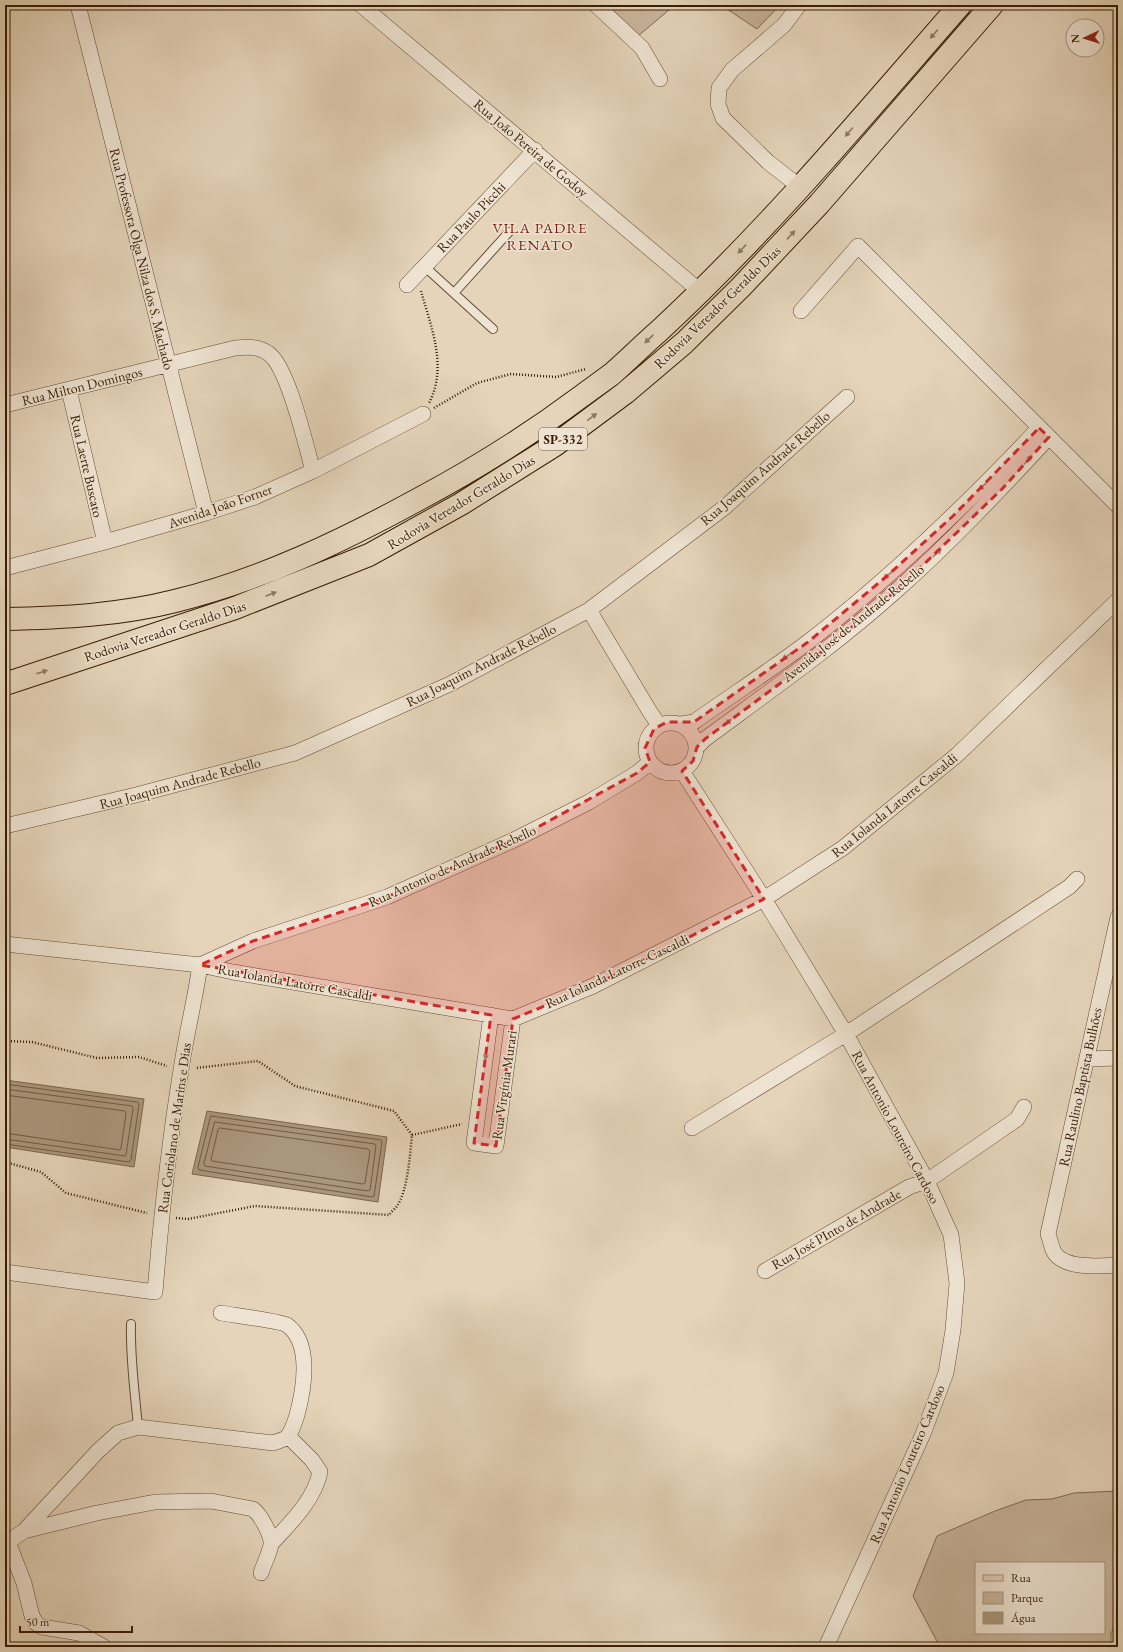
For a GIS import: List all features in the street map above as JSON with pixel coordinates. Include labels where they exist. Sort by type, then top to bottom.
[{"type":"main road","name":"Rodovia Vereador Geraldo Dias","points":[[5,619],[33,619],[94,614],[141,608],[173,602],[246,580],[318,550],[371,525],[466,473],[541,426],[611,374],[701,292],[800,187],[960,5]]},
{"type":"main road","name":"Rodovia Vereador Geraldo Dias","points":[[5,684],[235,608],[369,555],[462,504],[556,445],[631,388],[684,343],[742,288],[819,204],[992,5]]},
{"type":"street","name":"Rua Professora Olga Nilza dos S. Machado","points":[[78,5],[206,513]]},
{"type":"street","name":"Rua João Pereira de Godoy","points":[[361,5],[535,150],[701,292]]},
{"type":"street","points":[[596,5],[642,48],[660,79]]},
{"type":"street","points":[[799,5],[784,25],[732,70],[719,88],[718,104],[723,118],[768,162],[800,187]]},
{"type":"street","name":"Rua Paulo Picchi","points":[[416,275],[535,150]]},
{"type":"street","points":[[801,311],[858,246],[1118,506]]},
{"type":"street","name":"Rua Milton Domingos","points":[[5,405],[235,348],[253,347],[269,353],[281,368],[291,396],[313,471]]},
{"type":"street","name":"Rua Laerte Buscato","points":[[69,390],[105,542]]},
{"type":"street","name":"Rua Joaquim Andrade Rebello","points":[[5,826],[136,795],[295,752],[450,684],[589,610],[725,507],[847,397]]},
{"type":"street","name":"Avenida João Forner","points":[[5,568],[105,542],[206,513],[255,497],[313,471],[423,414]]},
{"type":"street","name":"Avenida José de Andrade Rebello","points":[[681,724],[694,722],[808,642],[887,576],[994,476],[1044,432]]},
{"type":"street","name":"Avenida José de Andrade Rebello","points":[[697,747],[705,739],[817,656],[896,591],[1002,489],[1044,432]]},
{"type":"street","name":"Rua Iolanda Latorre Cascaldi","points":[[5,944],[200,965],[233,972],[513,1019],[592,986],[764,899],[843,848],[957,755],[1118,600]]},
{"type":"street","points":[[589,610],[650,712],[660,725]]},
{"type":"street","points":[[674,722],[681,724],[692,733],[697,747],[693,761],[682,770],[675,773],[661,771],[650,762],[645,748],[646,741],[649,734],[660,725],[674,722]]},
{"type":"street","name":"Rua Antonio de Andrade Rebello","points":[[200,965],[254,941],[387,897],[507,844],[589,802],[637,773],[650,762]]},
{"type":"street","name":"Rua Antonio Loureiro Cardoso","points":[[682,770],[764,899],[846,1034],[927,1181],[951,1234],[957,1283],[953,1330],[946,1374],[923,1434],[826,1647]]},
{"type":"street","points":[[692,1128],[846,1034],[1069,887],[1077,879]]},
{"type":"street","name":"Rua Raulino Baptista Bulhões","points":[[1118,917],[1048,1234],[1053,1251],[1066,1262],[1086,1266],[1118,1266]]},
{"type":"street","name":"Rua Coriolano de Marins e Dias","points":[[5,1272],[156,1292],[161,1216],[181,1070],[200,965]]},
{"type":"street","name":"Rua Virgínia Murari","points":[[491,1015],[474,1143],[496,1146],[513,1019]]},
{"type":"street","points":[[1087,1059],[1118,1058]]},
{"type":"street","name":"Rua José PInto de Andrade","points":[[765,1271],[909,1187],[927,1181],[1017,1119],[1024,1107]]},
{"type":"street","points":[[104,1647],[79,1633],[42,1627],[36,1623],[32,1616],[24,1583],[6,1543],[24,1531],[98,1451],[118,1433],[138,1427],[273,1444],[288,1436],[295,1421],[303,1387],[304,1367],[295,1332],[286,1324],[221,1313]]},
{"type":"street","points":[[261,1573],[271,1544],[299,1513],[317,1486],[320,1472],[312,1460],[288,1436]]},
{"type":"street","points":[[24,1531],[97,1512],[156,1502],[211,1501],[253,1509],[261,1517],[271,1544]]},
{"type":"lane","points":[[454,293],[509,232]]},
{"type":"lane","points":[[416,275],[454,293],[493,328]]},
{"type":"lane","points":[[131,1324],[130,1352],[138,1427]]},
{"type":"path","points":[[416,275],[430,319],[438,363],[434,393],[423,414]]},
{"type":"path","points":[[423,414],[477,383],[511,374],[556,377],[590,368]]},
{"type":"path","points":[[5,1041],[32,1042],[97,1058],[139,1057],[181,1070],[258,1061],[295,1086],[394,1111],[412,1135],[405,1188],[398,1205],[389,1215],[255,1206],[188,1219],[161,1216],[66,1194],[41,1172],[5,1162]]},
{"type":"path","points":[[412,1135],[456,1124],[477,1123]]},
{"type":"highlighted area","points":[[1039,428],[1049,437],[1002,489],[896,591],[817,656],[705,739],[697,747],[693,761],[682,771],[764,899],[593,986],[513,1019],[496,1146],[474,1143],[491,1015],[200,965],[253,941],[387,897],[514,840],[637,773],[650,762],[645,748],[654,729],[667,722],[694,722],[808,642],[887,576],[953,516]]},
{"type":"green space","points":[[606,5],[675,5],[638,36]]},
{"type":"green space","points":[[721,5],[780,5],[757,29]]},
{"type":"green space","points":[[1118,1491],[1118,1621],[1111,1633],[1111,1647],[940,1647],[913,1596],[937,1536],[995,1511],[1026,1500],[1052,1499],[1074,1493]]},
{"type":"water","points":[[5,1080],[144,1099],[134,1167],[5,1147]]},
{"type":"water","points":[[207,1111],[387,1137],[378,1202],[192,1174]]},
{"type":"district","name":"VILA PADRE RENATO","points":[[540,236]]}]
